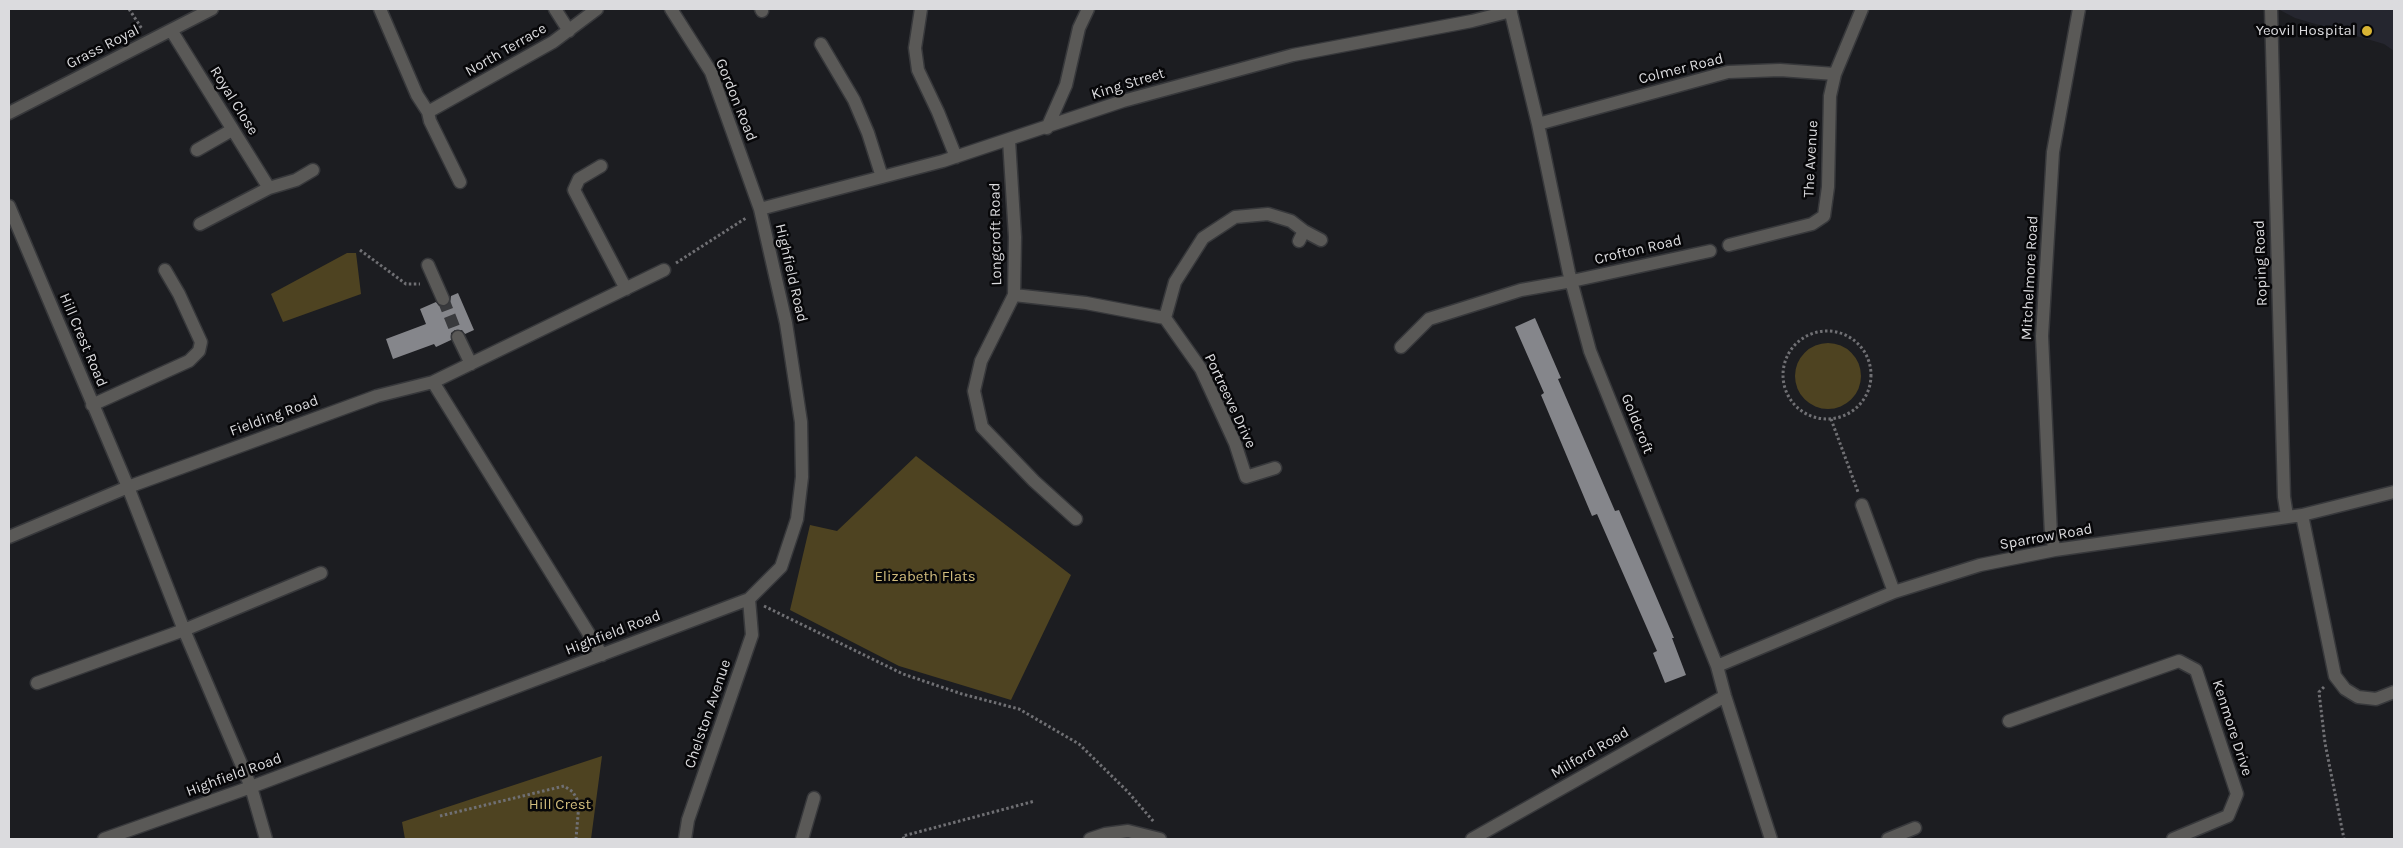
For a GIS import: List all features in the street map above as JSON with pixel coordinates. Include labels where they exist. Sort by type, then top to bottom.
[{"type":"street","name":"Grass Royal","points":[[9,113],[212,9]]},
{"type":"street","points":[[380,9],[417,95],[428,112],[430,121],[460,182]]},
{"type":"street","points":[[556,9],[568,31]]},
{"type":"street","name":"North Terrace","points":[[428,112],[553,42],[597,9]]},
{"type":"street","name":"Gordon Road","points":[[671,9],[711,72],[760,209]]},
{"type":"street","points":[[921,9],[915,48],[918,70],[938,112],[956,157]]},
{"type":"street","points":[[1047,128],[1066,86],[1079,28],[1088,9]]},
{"type":"street","name":"The Avenue","points":[[1729,245],[1812,224],[1824,216],[1828,187],[1830,96],[1835,74],[1862,9]]},
{"type":"street","name":"Mitchelmore Road","points":[[2055,550],[2051,534],[2042,336],[2054,152],[2079,9]]},
{"type":"street","name":"Roping Road","points":[[2270,9],[2284,498],[2287,516]]},
{"type":"street","name":"King Street","points":[[760,209],[956,157],[1123,101],[1293,56],[1472,22],[1510,10]]},
{"type":"street","name":"Goldcroft","points":[[1510,10],[1538,124],[1572,281],[1590,351],[1717,666],[1771,839]]},
{"type":"street","name":"Royal Close","points":[[171,30],[268,188]]},
{"type":"street","points":[[821,44],[854,100],[868,133],[882,177]]},
{"type":"street","name":"Colmer Road","points":[[1538,124],[1728,72],[1780,70],[1835,74]]},
{"type":"street","points":[[197,150],[232,130]]},
{"type":"street","name":"Longcroft Road","points":[[1009,140],[1015,237],[1014,295],[981,361],[974,391],[982,427],[1034,481],[1076,519]]},
{"type":"street","points":[[602,166],[578,179],[574,190],[626,289]]},
{"type":"street","points":[[200,224],[268,188],[296,180],[313,170]]},
{"type":"street","name":"Hill Crest Road","points":[[9,206],[128,487],[184,630],[251,787],[266,839]]},
{"type":"street","name":"Highfield Road","points":[[104,839],[251,787],[749,599],[781,567],[797,519],[802,476],[801,422],[786,323],[760,209]]},
{"type":"street","points":[[1014,295],[1086,303],[1165,318],[1175,282],[1203,238],[1235,217],[1268,214],[1291,221],[1302,236],[1321,240]]},
{"type":"street","name":"Crofton Road","points":[[1401,347],[1429,319],[1521,290],[1572,281],[1710,250]]},
{"type":"street","points":[[428,265],[443,299]]},
{"type":"street","points":[[92,405],[189,361],[200,351],[201,342],[179,294],[165,270]]},
{"type":"street","name":"Fielding Road","points":[[128,487],[377,396],[433,382],[664,270]]},
{"type":"street","name":"Portreeve Drive","points":[[1165,318],[1201,369],[1235,444],[1246,477],[1275,468]]},
{"type":"street","points":[[458,337],[471,364]]},
{"type":"street","points":[[433,382],[602,655]]},
{"type":"street","points":[[9,537],[128,487]]},
{"type":"street","name":"Sparrow Road","points":[[1717,666],[1894,592],[1980,566],[2055,550],[2167,536],[2302,515],[2394,492]]},
{"type":"street","points":[[1862,504],[1894,592]]},
{"type":"street","points":[[2302,515],[2334,676],[2345,689],[2358,697],[2376,699],[2394,692]]},
{"type":"street","points":[[37,683],[184,630],[321,573]]},
{"type":"street","name":"Chelston Avenue","points":[[685,839],[688,820],[752,636],[749,599]]},
{"type":"street","name":"Kenmore Drive","points":[[2008,721],[2179,661],[2196,670],[2237,794],[2228,816],[2173,839]]},
{"type":"street","name":"Milford Road","points":[[1472,839],[1725,696]]},
{"type":"street","points":[[802,839],[814,798]]},
{"type":"street","points":[[1888,839],[1915,828]]},
{"type":"street","points":[[1090,839],[1105,834],[1128,831],[1160,839]]},
{"type":"path","points":[[129,9],[150,42]]},
{"type":"path","points":[[664,270],[760,209]]},
{"type":"path","points":[[360,250],[406,284],[436,283]]},
{"type":"path","points":[[1828,331],[1843,334],[1856,341],[1865,353],[1870,374],[1866,395],[1857,407],[1845,415],[1831,419],[1817,418],[1798,408],[1786,391],[1783,377],[1788,356],[1800,339],[1814,333],[1828,331]]},
{"type":"path","points":[[1831,419],[1862,504]]},
{"type":"path","points":[[749,599],[903,674],[962,694],[1019,709],[1080,744],[1128,792],[1158,826]]},
{"type":"path","points":[[2334,676],[2319,692],[2325,743],[2344,839]]},
{"type":"path","points":[[440,816],[564,786],[573,792],[579,804],[576,839]]},
{"type":"path","points":[[904,839],[903,836],[1035,801]]},
{"type":"shaded area","name":"Yeovil Hospital","points":[[2278,9],[2394,9],[2394,51],[2384,44],[2295,18]]},
{"type":"green space","points":[[347,253],[356,253],[361,294],[283,322],[271,294]]},
{"type":"green space","points":[[1821,343],[1835,343],[1847,348],[1856,357],[1861,369],[1859,389],[1852,400],[1835,409],[1821,409],[1809,404],[1800,395],[1795,383],[1795,369],[1800,357],[1809,348]]},
{"type":"green space","name":"Elizabeth Flats","points":[[916,456],[1071,575],[1011,700],[899,666],[790,610],[810,525],[837,531]]},
{"type":"green space","name":"Hill Crest","points":[[602,756],[591,839],[405,839],[402,822]]},
{"type":"building","points":[[458,293],[474,330],[465,334],[462,330],[455,330],[451,333],[451,340],[436,347],[434,344],[393,359],[386,339],[426,324],[420,309],[436,302],[439,306],[446,307],[450,303],[451,296]]},
{"type":"building","points":[[1535,318],[1561,378],[1558,379],[1615,511],[1619,510],[1674,638],[1672,638],[1686,675],[1665,683],[1653,653],[1657,651],[1597,514],[1592,516],[1541,395],[1544,393],[1515,327]]},
{"type":"tunnel","points":[[443,299],[458,337]]},
{"type":"place","name":"Yeovil Hospital","points":[[2367,31]]}]
